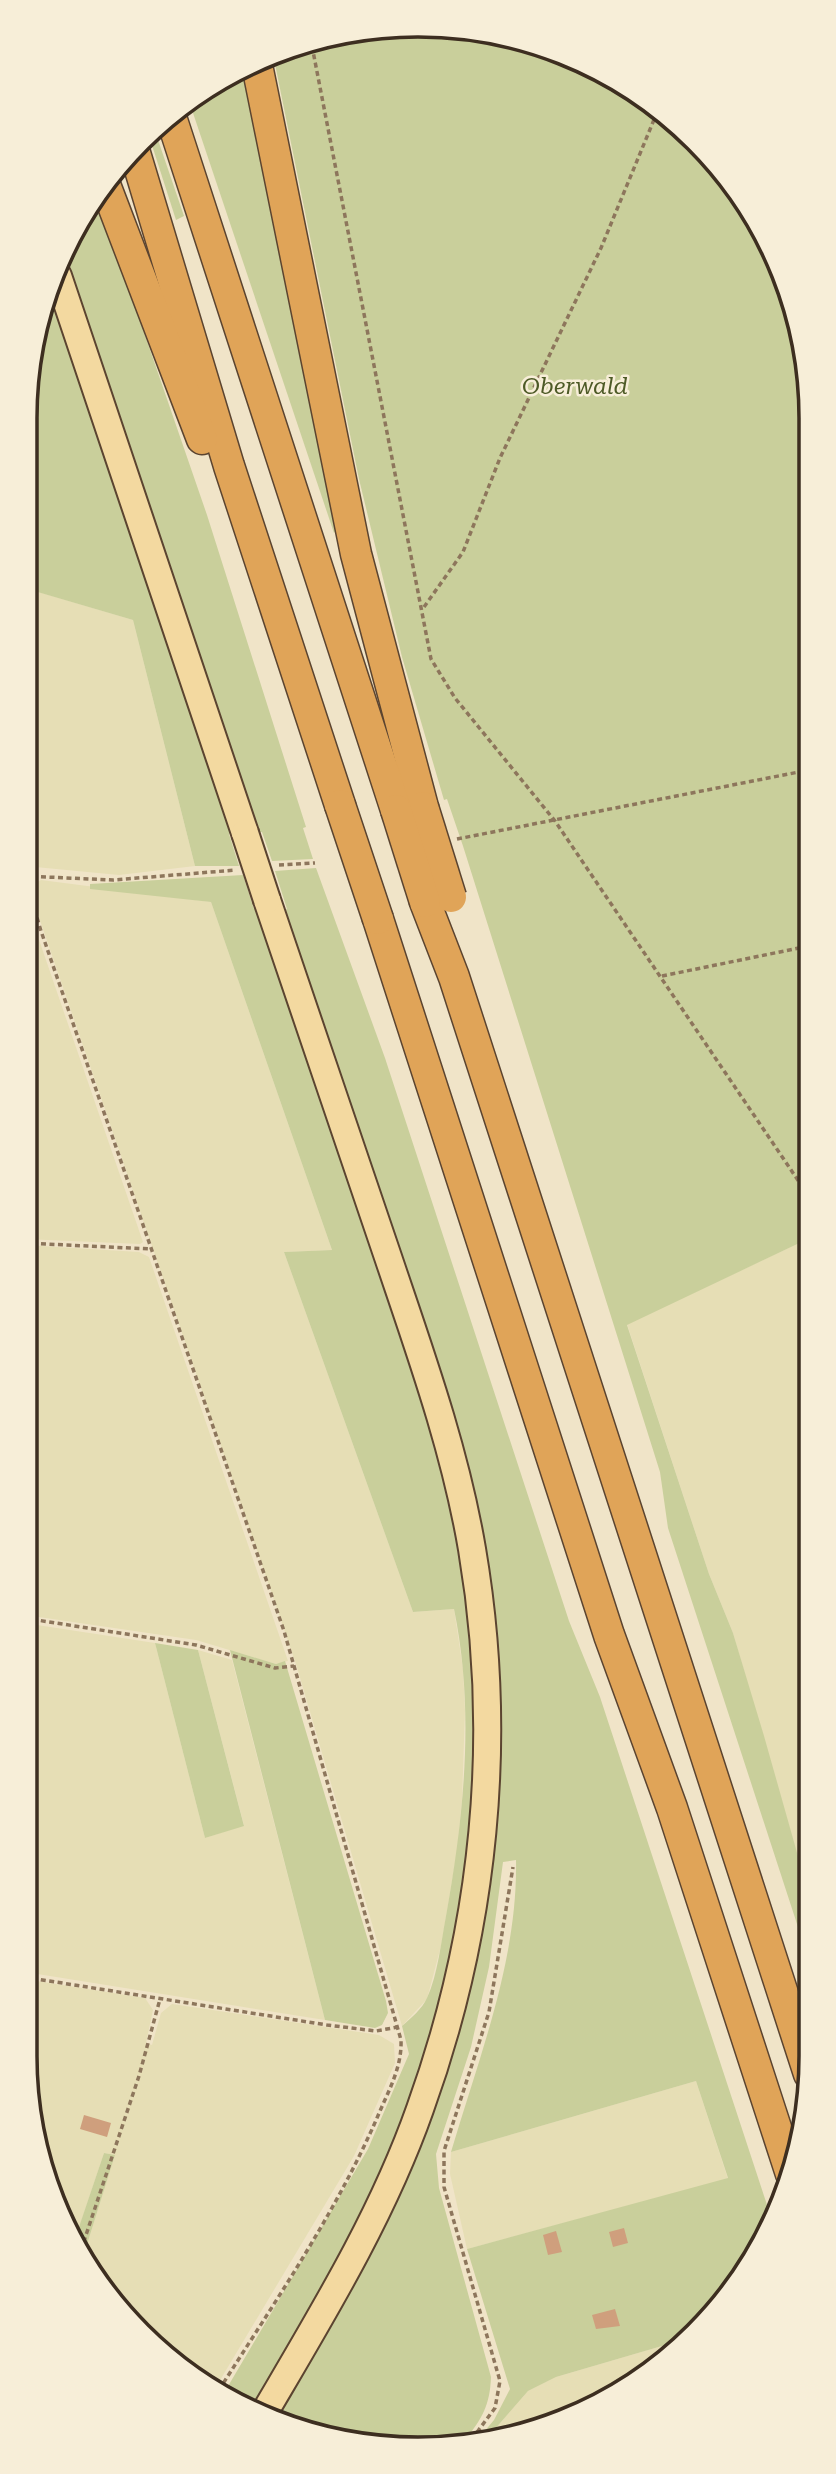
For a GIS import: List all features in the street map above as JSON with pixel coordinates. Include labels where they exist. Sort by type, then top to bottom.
[{"type":"highway","points":[[258,72],[409,808]]},
{"type":"highway","points":[[174,126],[409,808],[438,900],[454,977],[799,2043]]},
{"type":"highway","points":[[137,160],[229,466],[379,919],[609,1635],[672,1808],[785,2157]]},
{"type":"highway","points":[[109,195],[205,446],[229,466]]},
{"type":"main road","points":[[61,285],[431,1388],[471,1546],[479,1597],[488,1707],[486,1800],[473,1912],[460,1978],[434,2069],[404,2152],[367,2231],[269,2407]]},
{"type":"path","points":[[313,52],[431,659],[455,698],[555,821],[799,1182]]},
{"type":"path","points":[[423,608],[463,552],[500,458],[601,248],[654,119]]},
{"type":"path","points":[[456,839],[799,772]]},
{"type":"path","points":[[270,866],[315,863]]},
{"type":"path","points":[[37,877],[113,880],[241,870]]},
{"type":"path","points":[[37,918],[294,1666],[398,2027],[402,2054],[365,2147],[300,2261],[223,2384]]},
{"type":"path","points":[[662,976],[799,948]]},
{"type":"path","points":[[37,1244],[151,1250]]},
{"type":"path","points":[[37,1620],[196,1645],[275,1668],[294,1666]]},
{"type":"path","points":[[477,2433],[495,2408],[500,2381],[444,2188],[444,2151],[489,2012],[513,1867]]},
{"type":"path","points":[[37,1979],[364,2030],[387,2031],[398,2027]]},
{"type":"path","points":[[85,2241],[139,2076],[160,1999]]},
{"type":"shaded area","points":[[37,592],[133,620],[195,866],[119,875],[37,867]]},
{"type":"shaded area","points":[[41,880],[211,902],[332,1250],[284,1252],[413,1612],[454,1609],[463,1669],[465,1711],[457,1852],[441,1946],[427,1999],[402,2026],[296,1664],[37,912],[37,882]]},
{"type":"shaded area","points":[[37,934],[143,1242],[37,1240]]},
{"type":"shaded area","points":[[799,1243],[799,1861],[733,1633],[709,1574],[627,1324]]},
{"type":"shaded area","points":[[37,1246],[139,1252],[149,1257],[288,1661],[276,1664],[196,1640],[37,1617]]},
{"type":"shaded area","points":[[37,1625],[155,1643],[205,1838],[244,1825],[198,1650],[232,1660],[325,2020],[37,1974]]},
{"type":"shaded area","points":[[37,1981],[145,1998],[153,2010],[146,2043],[152,2045],[161,2013],[172,2004],[379,2035],[394,2044],[395,2063],[354,2156],[219,2381],[148,2326],[116,2288],[87,2245],[115,2155],[104,2153],[78,2230],[57,2179],[44,2130],[38,2081]]},
{"type":"shaded area","points":[[696,2081],[728,2179],[467,2249],[450,2174],[451,2152]]},
{"type":"shaded area","points":[[667,2344],[630,2373],[587,2398],[541,2417],[495,2429],[528,2391],[556,2377]]},
{"type":"green space","name":"Oberwald","points":[[418,37],[492,44],[541,57],[587,76],[630,101],[688,148],[735,206],[760,249],[779,295],[796,368],[799,418],[799,1243],[627,1325],[709,1574],[733,1633],[764,1736],[799,1860],[799,1930],[668,1528],[660,1472],[463,846],[447,799],[444,800],[402,657],[359,479],[275,65],[319,50],[368,40]]},
{"type":"green space","points":[[244,79],[332,503],[337,529],[334,533],[192,111]]},
{"type":"green space","points":[[158,139],[184,216],[176,220],[152,145]]},
{"type":"green space","points":[[101,207],[207,515],[306,827],[303,828],[313,859],[272,861],[262,832],[257,832],[66,273]]},
{"type":"green space","points":[[55,301],[233,832],[229,834],[239,866],[195,866],[133,620],[37,592],[38,393],[44,344]]},
{"type":"green space","points":[[316,868],[385,1058],[569,1621],[600,1697],[768,2207],[735,2268],[705,2307],[669,2343],[556,2377],[528,2391],[495,2429],[485,2431],[494,2420],[510,2389],[467,2249],[728,2178],[696,2081],[451,2152],[495,2008],[511,1934],[516,1860],[503,1862],[489,1967],[471,2047],[436,2154],[439,2188],[491,2377],[484,2411],[468,2434],[418,2437],[368,2434],[319,2424],[278,2410],[420,2144],[444,2083],[465,2012],[480,1943],[492,1865],[495,1806],[486,1582],[282,911],[287,909],[275,871]]},
{"type":"green space","points":[[243,875],[254,909],[259,908],[418,1379],[453,1510],[468,1589],[477,1752],[464,1902],[431,2045],[369,2204],[259,2402],[228,2386],[368,2149],[409,2054],[402,2026],[425,2002],[434,1979],[462,1802],[465,1724],[460,1647],[454,1609],[413,1612],[284,1252],[332,1250],[211,902],[90,889],[90,884]]},
{"type":"green space","points":[[155,1643],[198,1650],[244,1826],[205,1838]]},
{"type":"green space","points":[[230,1650],[276,1664],[285,1661],[386,2001],[388,2013],[382,2025],[375,2028],[325,2020]]},
{"type":"green space","points":[[104,2153],[115,2155],[87,2245],[78,2229]]},
{"type":"building","points":[[84,2115],[111,2123],[107,2137],[80,2129]]},
{"type":"building","points":[[624,2228],[628,2243],[613,2247],[609,2232]]},
{"type":"building","points":[[556,2231],[562,2252],[548,2255],[543,2235]]},
{"type":"building","points":[[615,2309],[620,2326],[596,2329],[592,2315]]}]
